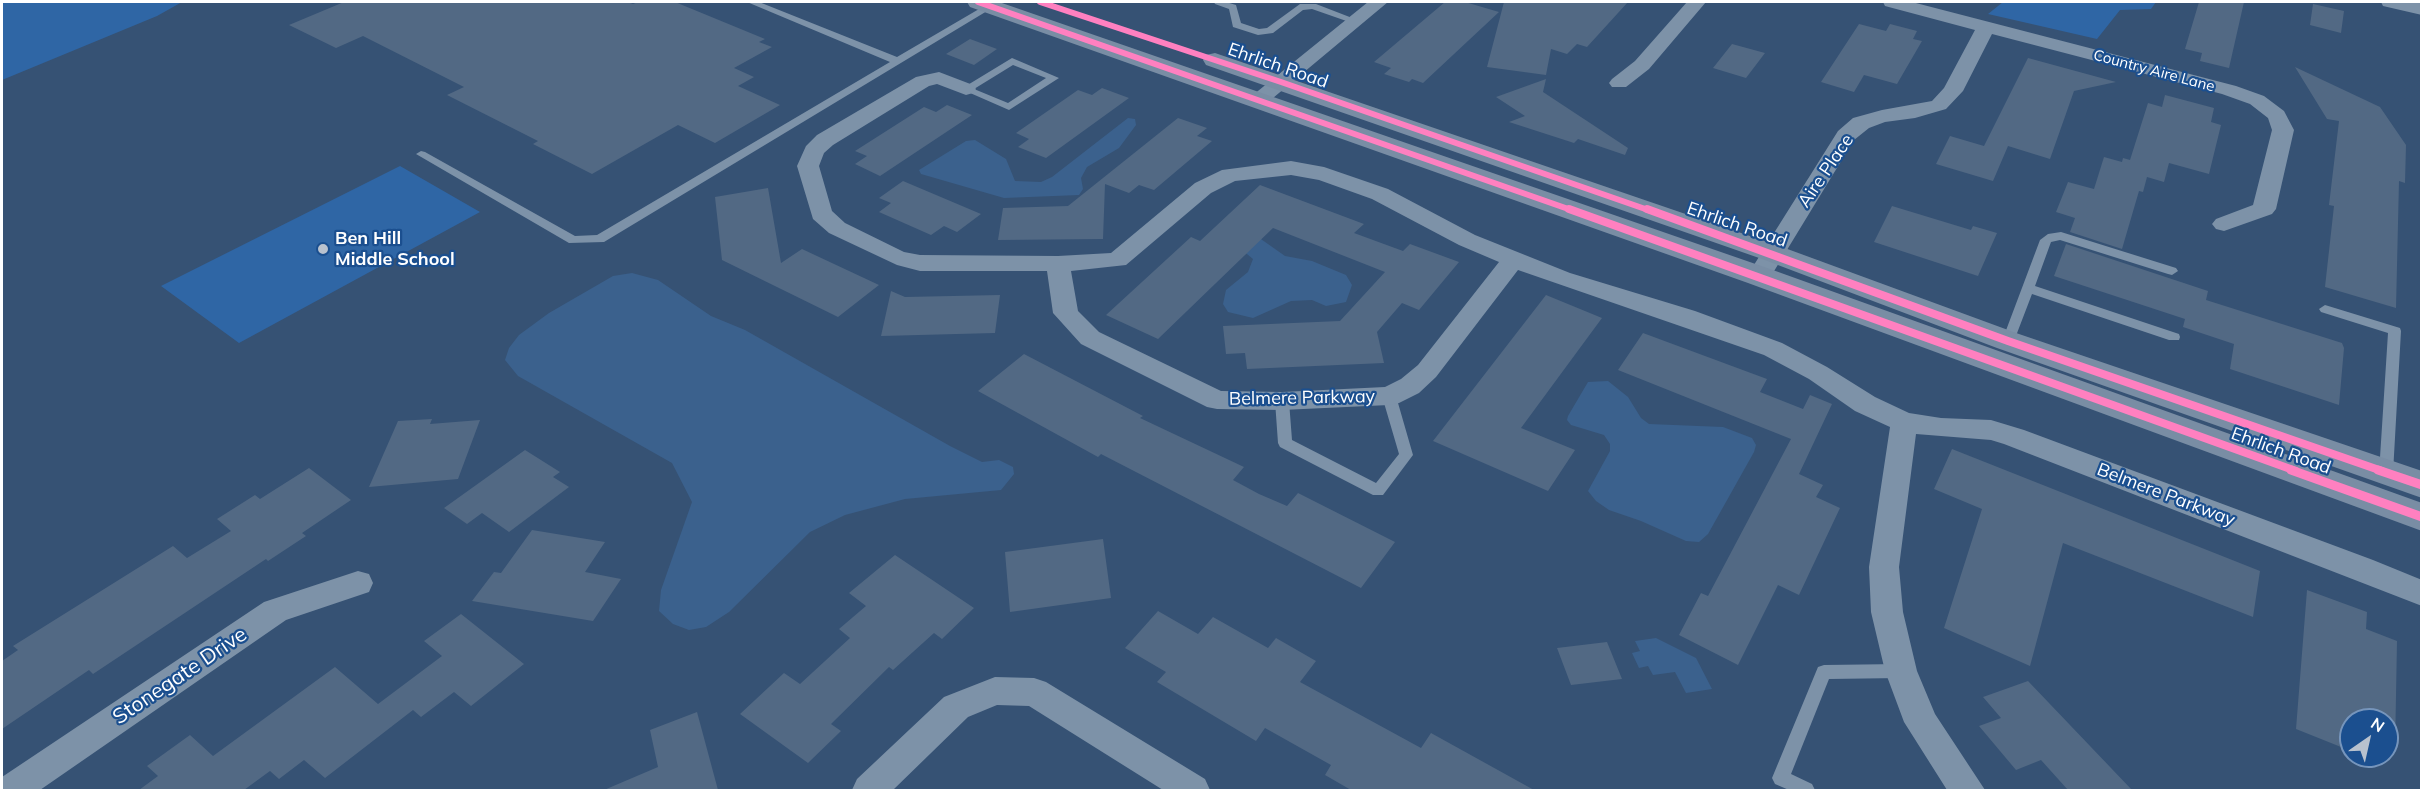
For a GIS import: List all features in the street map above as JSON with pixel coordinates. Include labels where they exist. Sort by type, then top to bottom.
[{"type":"main road","name":"Ehrlich Road","points":[[1040,2],[1270,91]]},
{"type":"main road","name":"Ehrlich Road","points":[[988,3],[1270,91],[1766,264],[2008,341],[2421,485]]},
{"type":"main road","name":"Ehrlich Road","points":[[1766,264],[2421,517]]},
{"type":"street","points":[[1270,91],[1379,2]]},
{"type":"street","points":[[1619,83],[1642,65],[1697,2]]},
{"type":"street","name":"Country Aire Lane","points":[[1892,2],[2229,90],[2257,100],[2277,115],[2283,130],[2264,209],[2224,224]]},
{"type":"street","points":[[2390,2],[2421,9]]},
{"type":"street","name":"Aire Place","points":[[1766,264],[1846,136],[1861,123],[1882,116],[1915,112],[1939,105],[1953,91],[1987,26]]},
{"type":"street","name":"Belmere Parkway","points":[[966,89],[939,78],[923,81],[825,140],[814,151],[808,166],[820,214],[837,228],[897,258],[920,263],[1058,264],[1117,260],[1132,250],[1203,188],[1230,175],[1291,168],[1324,174],[1380,194],[1467,240],[1561,278],[1686,317],[1773,349],[1818,373],[1865,404],[1904,422],[1941,428],[1991,430],[2014,437],[2362,569],[2421,594]]},
{"type":"street","name":"Belmere Parkway","points":[[1058,264],[1065,313],[1090,338],[1217,400],[1281,401],[1389,396],[1410,386],[1427,371],[1514,259]]},
{"type":"street","points":[[1904,422],[1884,567],[1887,612],[1901,671],[1921,723],[1967,790]]},
{"type":"street","name":"Stonegate Drive","points":[[12,790],[275,611],[358,583]]},
{"type":"street","points":[[869,790],[956,707],[995,691],[1034,692],[1193,790]]},
{"type":"lane","points":[[752,2],[897,62]]},
{"type":"lane","points":[[765,7],[776,2]]},
{"type":"lane","points":[[1218,2],[1233,7],[1236,25],[1258,32],[1270,31],[1300,7],[1312,6],[1355,21]]},
{"type":"lane","points":[[421,154],[573,240],[589,241],[614,232],[897,62],[988,3]]},
{"type":"lane","name":"Belmere Parkway","points":[[1012,61],[1054,78],[1009,108],[966,89],[1012,61]]},
{"type":"lane","points":[[2008,341],[2046,240],[2052,237],[2061,236],[2172,271]]},
{"type":"lane","points":[[2028,288],[2174,337]]},
{"type":"lane","points":[[2325,309],[2394,331],[2386,473]]},
{"type":"lane","points":[[1281,401],[1285,443],[1378,490],[1406,455],[1389,396]]},
{"type":"lane","points":[[1806,790],[1781,778],[1824,672],[1901,671]]},
{"type":"shaded area","points":[[2,2],[182,2],[157,16],[2,80]]},
{"type":"shaded area","points":[[2003,2],[2156,2],[2151,9],[2120,10],[2097,39],[1988,14]]},
{"type":"shaded area","points":[[1128,118],[1135,119],[1136,125],[1119,148],[1087,167],[1081,178],[1083,189],[1079,195],[1004,198],[921,174],[919,170],[966,141],[975,140],[1006,159],[1015,181],[1041,182],[1052,177]]},
{"type":"shaded area","name":"Ben Hill Middle School","points":[[400,166],[480,212],[239,343],[161,286]]},
{"type":"shaded area","points":[[1258,237],[1285,256],[1312,261],[1346,275],[1352,285],[1346,302],[1326,306],[1312,300],[1291,301],[1253,318],[1228,312],[1223,304],[1226,290],[1248,272],[1253,259],[1230,240]]},
{"type":"shaded area","points":[[632,273],[658,280],[711,316],[745,330],[982,462],[999,460],[1013,467],[1014,474],[1001,490],[905,499],[845,515],[810,532],[729,612],[706,627],[689,630],[673,624],[659,611],[661,590],[692,502],[672,463],[518,376],[505,360],[509,348],[519,335],[549,313],[613,276]]},
{"type":"shaded area","points":[[1608,381],[1628,397],[1641,418],[1649,424],[1723,427],[1752,438],[1756,445],[1708,534],[1699,542],[1686,541],[1609,510],[1596,501],[1588,491],[1610,451],[1610,444],[1604,435],[1571,425],[1567,420],[1588,382]]},
{"type":"shaded area","points":[[1656,638],[1696,658],[1712,689],[1686,693],[1675,672],[1653,675],[1648,666],[1639,668],[1632,653],[1640,651],[1635,641]]},
{"type":"building","points":[[344,2],[627,2],[633,4],[675,2],[765,39],[759,42],[772,47],[734,68],[754,77],[738,86],[780,105],[715,143],[678,125],[592,174],[533,144],[538,141],[447,95],[464,87],[363,36],[336,48],[289,25]]},
{"type":"building","points":[[1445,2],[1465,2],[1499,12],[1423,83],[1412,79],[1409,82],[1384,74],[1391,68],[1374,62]]},
{"type":"building","points":[[1504,2],[1628,2],[1587,47],[1577,44],[1567,54],[1551,49],[1546,75],[1487,67]]},
{"type":"building","points":[[2199,2],[2244,2],[2229,68],[2200,61],[2202,53],[2185,49]]},
{"type":"building","points":[[2313,4],[2344,11],[2341,33],[2310,25]]},
{"type":"building","points":[[1859,24],[1886,31],[1890,24],[1917,31],[1913,39],[1922,41],[1897,84],[1864,75],[1854,92],[1821,82]]},
{"type":"building","points":[[970,39],[997,49],[974,65],[946,54]]},
{"type":"building","points":[[1732,44],[1765,53],[1746,78],[1713,68]]},
{"type":"building","points":[[2028,58],[2116,82],[2074,91],[2050,159],[2008,146],[1993,181],[1936,164],[1950,136],[1984,146]]},
{"type":"building","points":[[2295,67],[2380,107],[2406,145],[2405,183],[2399,181],[2396,308],[2325,287],[2334,206],[2329,205],[2339,121],[2327,119]]},
{"type":"building","points":[[1546,79],[1543,92],[1628,148],[1625,155],[1578,139],[1574,143],[1509,122],[1525,116],[1496,97]]},
{"type":"building","points":[[1102,88],[1129,98],[1046,158],[1018,147],[1029,139],[1016,133],[1078,90],[1092,95]]},
{"type":"building","points":[[2165,95],[2214,108],[2211,122],[2221,125],[2209,174],[2169,163],[2164,182],[2147,177],[2143,192],[2139,191],[2122,249],[2070,232],[2075,218],[2056,212],[2068,182],[2094,189],[2104,157],[2122,162],[2123,158],[2130,160],[2148,103],[2162,107]]},
{"type":"building","points":[[947,105],[972,115],[880,176],[855,164],[867,156],[855,151],[924,107],[936,112]]},
{"type":"building","points":[[1178,118],[1207,128],[1197,136],[1212,141],[1154,190],[1139,185],[1129,193],[1105,184],[1103,239],[998,240],[1003,208],[1068,206]]},
{"type":"building","points":[[903,181],[981,214],[957,232],[944,226],[931,235],[879,212],[891,203],[879,198]]},
{"type":"building","points":[[1260,185],[1364,224],[1354,233],[1403,251],[1410,244],[1459,262],[1419,310],[1402,303],[1377,332],[1384,363],[1247,369],[1245,353],[1226,354],[1223,326],[1340,321],[1385,272],[1273,228],[1158,339],[1106,315],[1191,237],[1200,241]]},
{"type":"building","points":[[768,188],[781,263],[802,249],[879,285],[838,317],[722,260],[715,197]]},
{"type":"building","points":[[1892,206],[1971,230],[1973,226],[1997,233],[1978,276],[1874,242]]},
{"type":"building","points":[[2066,244],[2208,291],[2206,300],[2342,343],[2344,348],[2339,405],[2230,369],[2234,344],[2183,327],[2185,319],[2054,276]]},
{"type":"building","points":[[891,291],[905,297],[1000,295],[995,333],[881,336]]},
{"type":"building","points":[[1546,295],[1602,318],[1521,428],[1575,450],[1548,491],[1433,441]]},
{"type":"building","points":[[1643,333],[1767,379],[1760,392],[1803,409],[1810,395],[1832,404],[1799,474],[1823,485],[1816,497],[1840,508],[1799,595],[1778,585],[1738,665],[1679,635],[1701,593],[1708,596],[1791,439],[1618,370]]},
{"type":"building","points":[[1024,354],[1143,416],[1140,418],[1244,467],[1233,480],[1259,494],[1287,506],[1298,493],[1395,542],[1361,588],[1101,454],[1098,457],[978,391]]},
{"type":"building","points":[[432,419],[430,424],[480,420],[458,479],[369,487],[398,421]]},
{"type":"building","points":[[1952,449],[2260,571],[2253,617],[2063,543],[2030,666],[1944,628],[1982,509],[1934,489]]},
{"type":"building","points":[[525,450],[560,472],[553,477],[569,487],[509,532],[482,513],[467,524],[444,508]]},
{"type":"building","points":[[309,468],[351,500],[302,533],[306,536],[268,561],[266,559],[93,674],[89,670],[2,729],[2,661],[18,650],[13,646],[173,546],[187,558],[231,531],[217,519],[255,495],[260,499]]},
{"type":"building","points":[[532,530],[605,542],[585,572],[621,579],[593,621],[472,601],[494,572],[501,573]]},
{"type":"building","points":[[1103,539],[1111,598],[1010,612],[1005,552]]},
{"type":"building","points":[[895,555],[974,608],[942,639],[934,633],[893,670],[889,667],[831,724],[841,731],[808,763],[740,714],[784,673],[800,684],[850,638],[839,629],[866,606],[849,593]]},
{"type":"building","points":[[2307,590],[2367,612],[2366,629],[2397,641],[2396,708],[2339,708],[2339,746],[2296,729]]},
{"type":"building","points":[[1158,611],[1198,634],[1213,617],[1268,648],[1276,638],[1316,661],[1300,682],[1421,748],[1431,733],[1534,790],[1351,790],[1325,775],[1331,765],[1265,728],[1256,741],[1157,682],[1166,672],[1125,648]]},
{"type":"building","points":[[461,614],[524,664],[471,706],[454,692],[421,717],[413,710],[325,778],[304,760],[279,779],[270,771],[244,790],[139,790],[158,776],[147,766],[190,735],[213,756],[335,667],[378,704],[442,656],[424,641]]},
{"type":"building","points":[[1607,642],[1622,679],[1571,685],[1557,648]]},
{"type":"building","points":[[2028,681],[2132,790],[2068,790],[2041,760],[2016,770],[1979,726],[2001,718],[1983,697]]},
{"type":"building","points":[[697,712],[718,790],[604,790],[658,767],[650,730]]},
{"type":"cycle path","points":[[978,2],[1759,276],[2422,517]]},
{"type":"cycle path","points":[[1040,2],[1281,82],[1772,253],[2008,341],[2422,485]]},
{"type":"place","name":"Ben Hill Middle School","points":[[323,249]]}]
